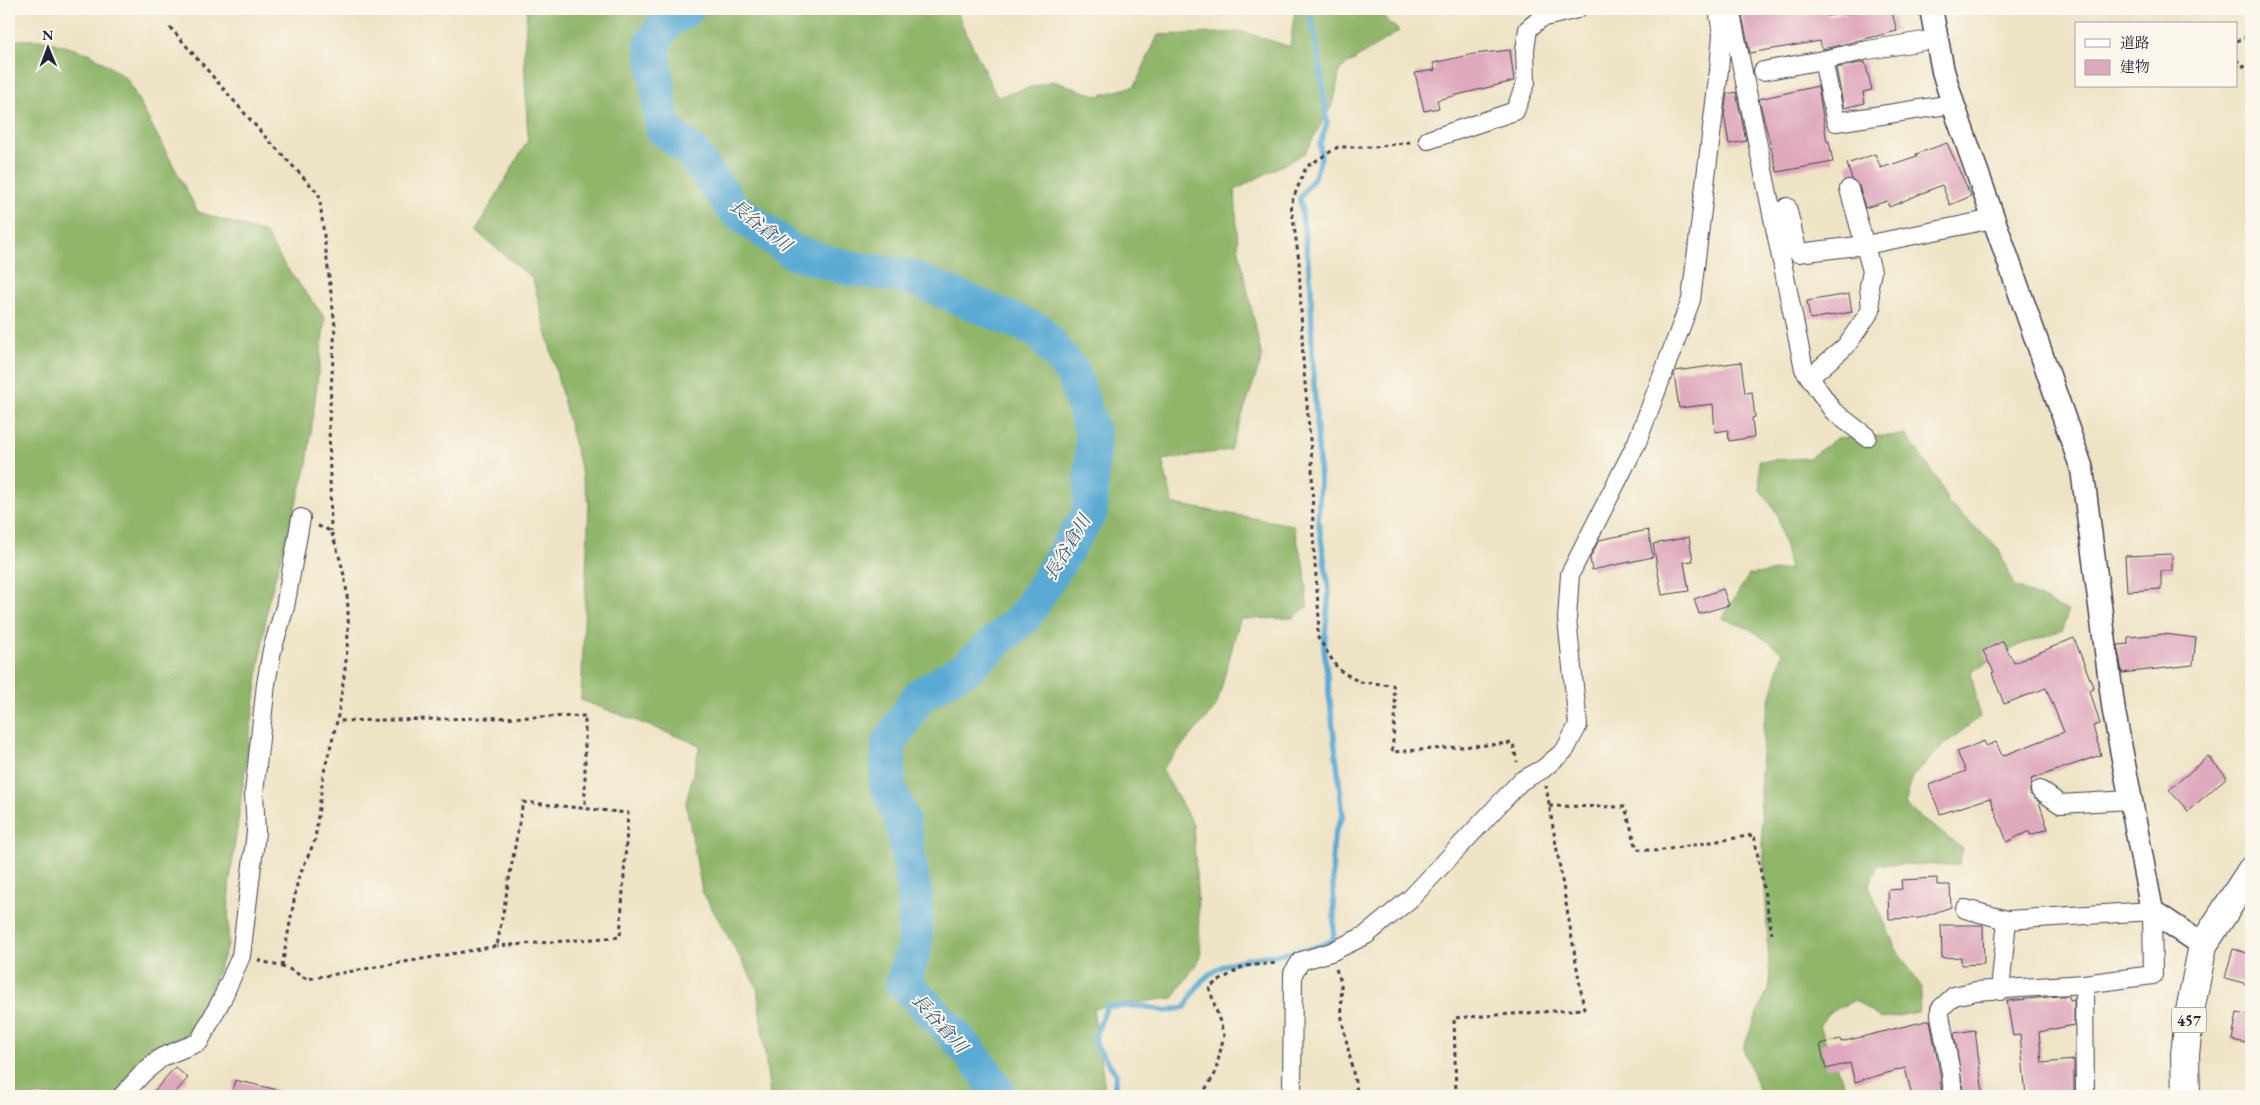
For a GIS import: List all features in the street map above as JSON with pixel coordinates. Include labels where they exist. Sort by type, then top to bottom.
[{"type":"highway","name":"457","points":[[2186,1096],[2185,1054],[2190,1011],[2203,945],[2251,871]]},
{"type":"street","points":[[1428,140],[1516,111],[1526,82],[1528,29],[1541,18],[1577,9]]},
{"type":"street","points":[[1292,1096],[1293,973],[1301,961],[1330,952],[1366,935],[1411,898],[1521,781],[1543,769],[1565,750],[1578,725],[1568,619],[1570,574],[1637,442],[1691,300],[1720,70],[1722,34],[1718,9]]},
{"type":"street","points":[[1730,9],[1804,369],[1833,411],[1867,437]]},
{"type":"street","points":[[1931,9],[1943,71],[1953,104],[2082,469],[2114,712],[2152,910],[2153,975],[2084,984],[2000,991],[1976,991],[1954,996],[1940,1008],[1940,1024],[1951,1073],[1953,1096]]},
{"type":"street","points":[[1764,71],[1868,50],[1936,39]]},
{"type":"street","points":[[1823,60],[1836,122],[1953,104]]},
{"type":"street","points":[[1810,377],[1846,346],[1871,310],[1869,286],[1872,271],[1849,189]]},
{"type":"street","points":[[1787,208],[1798,253],[1866,245],[1993,219]]},
{"type":"street","points":[[122,1096],[143,1073],[162,1057],[199,1042],[222,999],[241,956],[256,832],[254,793],[266,684],[272,650],[285,607],[301,518]]},
{"type":"street","points":[[2040,790],[2060,804],[2130,800]]},
{"type":"street","points":[[1965,909],[2007,920],[2152,910],[2203,945]]},
{"type":"street","points":[[2000,991],[2007,920]]},
{"type":"street","points":[[2084,984],[2085,1096]]},
{"type":"path","points":[[170,26],[260,131],[319,194],[335,326],[329,422],[331,532],[342,565],[347,594],[345,670],[337,721],[324,776],[315,840],[298,879],[282,966]]},
{"type":"path","points":[[2238,40],[2251,36]]},
{"type":"path","points":[[2238,62],[2251,72]]},
{"type":"path","points":[[1428,140],[1374,147],[1338,148],[1306,167],[1291,204],[1299,261],[1303,360],[1312,462],[1313,536],[1319,618],[1317,636],[1338,669],[1359,682],[1393,685],[1396,707],[1392,752],[1513,743],[1521,781]]},
{"type":"path","points":[[301,518],[331,532]]},
{"type":"path","points":[[337,721],[585,716],[585,808]]},
{"type":"path","points":[[1456,1096],[1454,1018],[1584,1009],[1543,769]]},
{"type":"path","points":[[241,956],[282,966],[307,979],[497,946],[620,937],[628,813],[523,802],[497,946]]},
{"type":"path","points":[[1549,806],[1625,808],[1637,849],[1657,851],[1754,835],[1772,934]]},
{"type":"path","points":[[1330,952],[1340,982],[1342,1020],[1358,1096]]},
{"type":"path","points":[[1201,1096],[1215,1074],[1224,1035],[1209,987],[1244,966],[1301,961]]},
{"type":"green space","points":[[527,9],[957,9],[961,22],[997,97],[1053,81],[1098,96],[1135,86],[1158,35],[1244,32],[1290,47],[1295,9],[1374,9],[1399,31],[1340,69],[1334,101],[1305,153],[1235,190],[1238,246],[1262,358],[1230,450],[1162,460],[1173,504],[1293,525],[1305,570],[1307,607],[1292,618],[1240,619],[1216,707],[1162,769],[1193,825],[1201,957],[1173,998],[1093,1008],[1106,1096],[770,1096],[757,987],[702,891],[686,803],[700,745],[581,700],[589,503],[533,279],[476,231],[528,140],[524,53]]},
{"type":"green space","points":[[9,40],[43,40],[91,54],[127,79],[198,212],[265,233],[283,263],[325,318],[307,465],[268,603],[229,887],[228,944],[197,1025],[117,1096],[9,1096]]},
{"type":"green space","points":[[1906,435],[1940,483],[1948,503],[1998,548],[2014,586],[2068,611],[2063,630],[2019,645],[1971,672],[1980,717],[1946,743],[1912,777],[1905,805],[1963,849],[1959,865],[1878,864],[1869,886],[1895,947],[1922,988],[1918,1012],[1881,1019],[1855,1000],[1828,1013],[1819,1026],[1849,1096],[1761,1096],[1743,1048],[1770,984],[1760,791],[1764,722],[1783,652],[1750,629],[1722,618],[1749,575],[1790,569],[1777,513],[1760,490],[1759,461],[1809,458],[1837,438]]},
{"type":"building","points":[[1753,9],[1826,9],[1827,16],[1843,13],[1844,15],[1866,9],[1891,9],[1897,31],[1822,49],[1820,41],[1750,53],[1741,11]]},
{"type":"building","points":[[1510,50],[1514,81],[1437,100],[1439,108],[1424,111],[1415,73],[1435,70],[1433,63],[1474,54]]},
{"type":"building","points":[[1865,62],[1872,90],[1863,92],[1865,103],[1844,108],[1836,68]]},
{"type":"building","points":[[1818,86],[1827,142],[1829,141],[1833,162],[1777,172],[1759,99]]},
{"type":"building","points":[[1736,92],[1746,141],[1729,144],[1724,114],[1727,94]]},
{"type":"building","points":[[1947,143],[1971,196],[1950,205],[1942,185],[1889,207],[1887,201],[1865,208],[1859,186],[1852,179],[1847,164],[1875,154],[1881,168],[1917,156],[1916,154]]},
{"type":"building","points":[[1849,294],[1852,312],[1810,319],[1807,301]]},
{"type":"building","points":[[1741,362],[1745,393],[1752,392],[1755,417],[1752,418],[1754,437],[1729,441],[1728,430],[1715,432],[1713,404],[1679,408],[1674,373],[1675,371]]},
{"type":"building","points":[[1648,530],[1653,557],[1592,570],[1590,558],[1599,540]]},
{"type":"building","points":[[1689,537],[1693,561],[1684,562],[1689,591],[1662,595],[1653,544]]},
{"type":"building","points":[[2172,554],[2172,571],[2161,571],[2161,589],[2127,591],[2125,556]]},
{"type":"building","points":[[1723,589],[1729,605],[1699,614],[1694,599]]},
{"type":"building","points":[[2164,634],[2196,638],[2193,665],[2122,673],[2118,645],[2128,644],[2128,637]]},
{"type":"building","points":[[2074,638],[2094,689],[2090,691],[2100,724],[2093,726],[2101,755],[2031,779],[2030,794],[2039,802],[2048,829],[2030,835],[2029,831],[2007,842],[1990,798],[1940,814],[1929,785],[1966,771],[1957,752],[1984,741],[1986,746],[1996,742],[2002,756],[2064,732],[2046,688],[2004,704],[1992,673],[1994,672],[1983,651],[2003,641],[2014,663]]},
{"type":"building","points":[[2208,756],[2227,777],[2188,811],[2169,790]]},
{"type":"building","points":[[1937,878],[1937,885],[1950,885],[1951,907],[1920,918],[1889,919],[1888,890],[1902,889],[1901,880]]},
{"type":"building","points":[[1941,925],[1983,925],[1984,964],[1961,965],[1961,957],[1942,958]]},
{"type":"building","points":[[2233,949],[2251,954],[2251,985],[2225,978]]},
{"type":"building","points":[[2069,996],[2070,1000],[2074,999],[2074,1025],[2039,1032],[2042,1063],[2074,1060],[2074,1091],[2026,1096],[2020,1035],[2013,1036],[2007,1001]]},
{"type":"building","points":[[2237,1013],[2251,1016],[2251,1044],[2232,1040]]},
{"type":"building","points":[[1930,1020],[1942,1096],[1912,1096],[1905,1068],[1855,1082],[1850,1063],[1826,1069],[1820,1044],[1840,1039],[1841,1042]]},
{"type":"building","points":[[1975,1030],[1983,1094],[1964,1095],[1954,1033]]},
{"type":"building","points":[[175,1067],[188,1078],[172,1096],[150,1096]]},
{"type":"building","points":[[235,1080],[278,1090],[277,1096],[231,1096]]},
{"type":"waterway","name":"長谷倉川","points":[[687,9],[668,20],[652,43],[663,128],[691,152],[733,208],[793,252],[848,268],[910,277],[1039,331],[1073,373],[1093,435],[1090,512],[1025,616],[966,668],[920,695],[889,743],[887,784],[903,823],[915,898],[915,946],[903,982],[968,1050],[991,1080],[1000,1096]]},
{"type":"waterway","points":[[1114,1096],[1116,1074],[1093,1041],[1107,1006],[1142,1006],[1167,1011],[1185,1007],[1202,981],[1215,970],[1231,963],[1300,951],[1317,947],[1333,940],[1333,851],[1336,829],[1343,816],[1324,648],[1329,590],[1318,519],[1320,479],[1312,351],[1311,285],[1300,198],[1315,176],[1321,158],[1320,144],[1327,123],[1319,57],[1310,14],[1312,9]]}]
